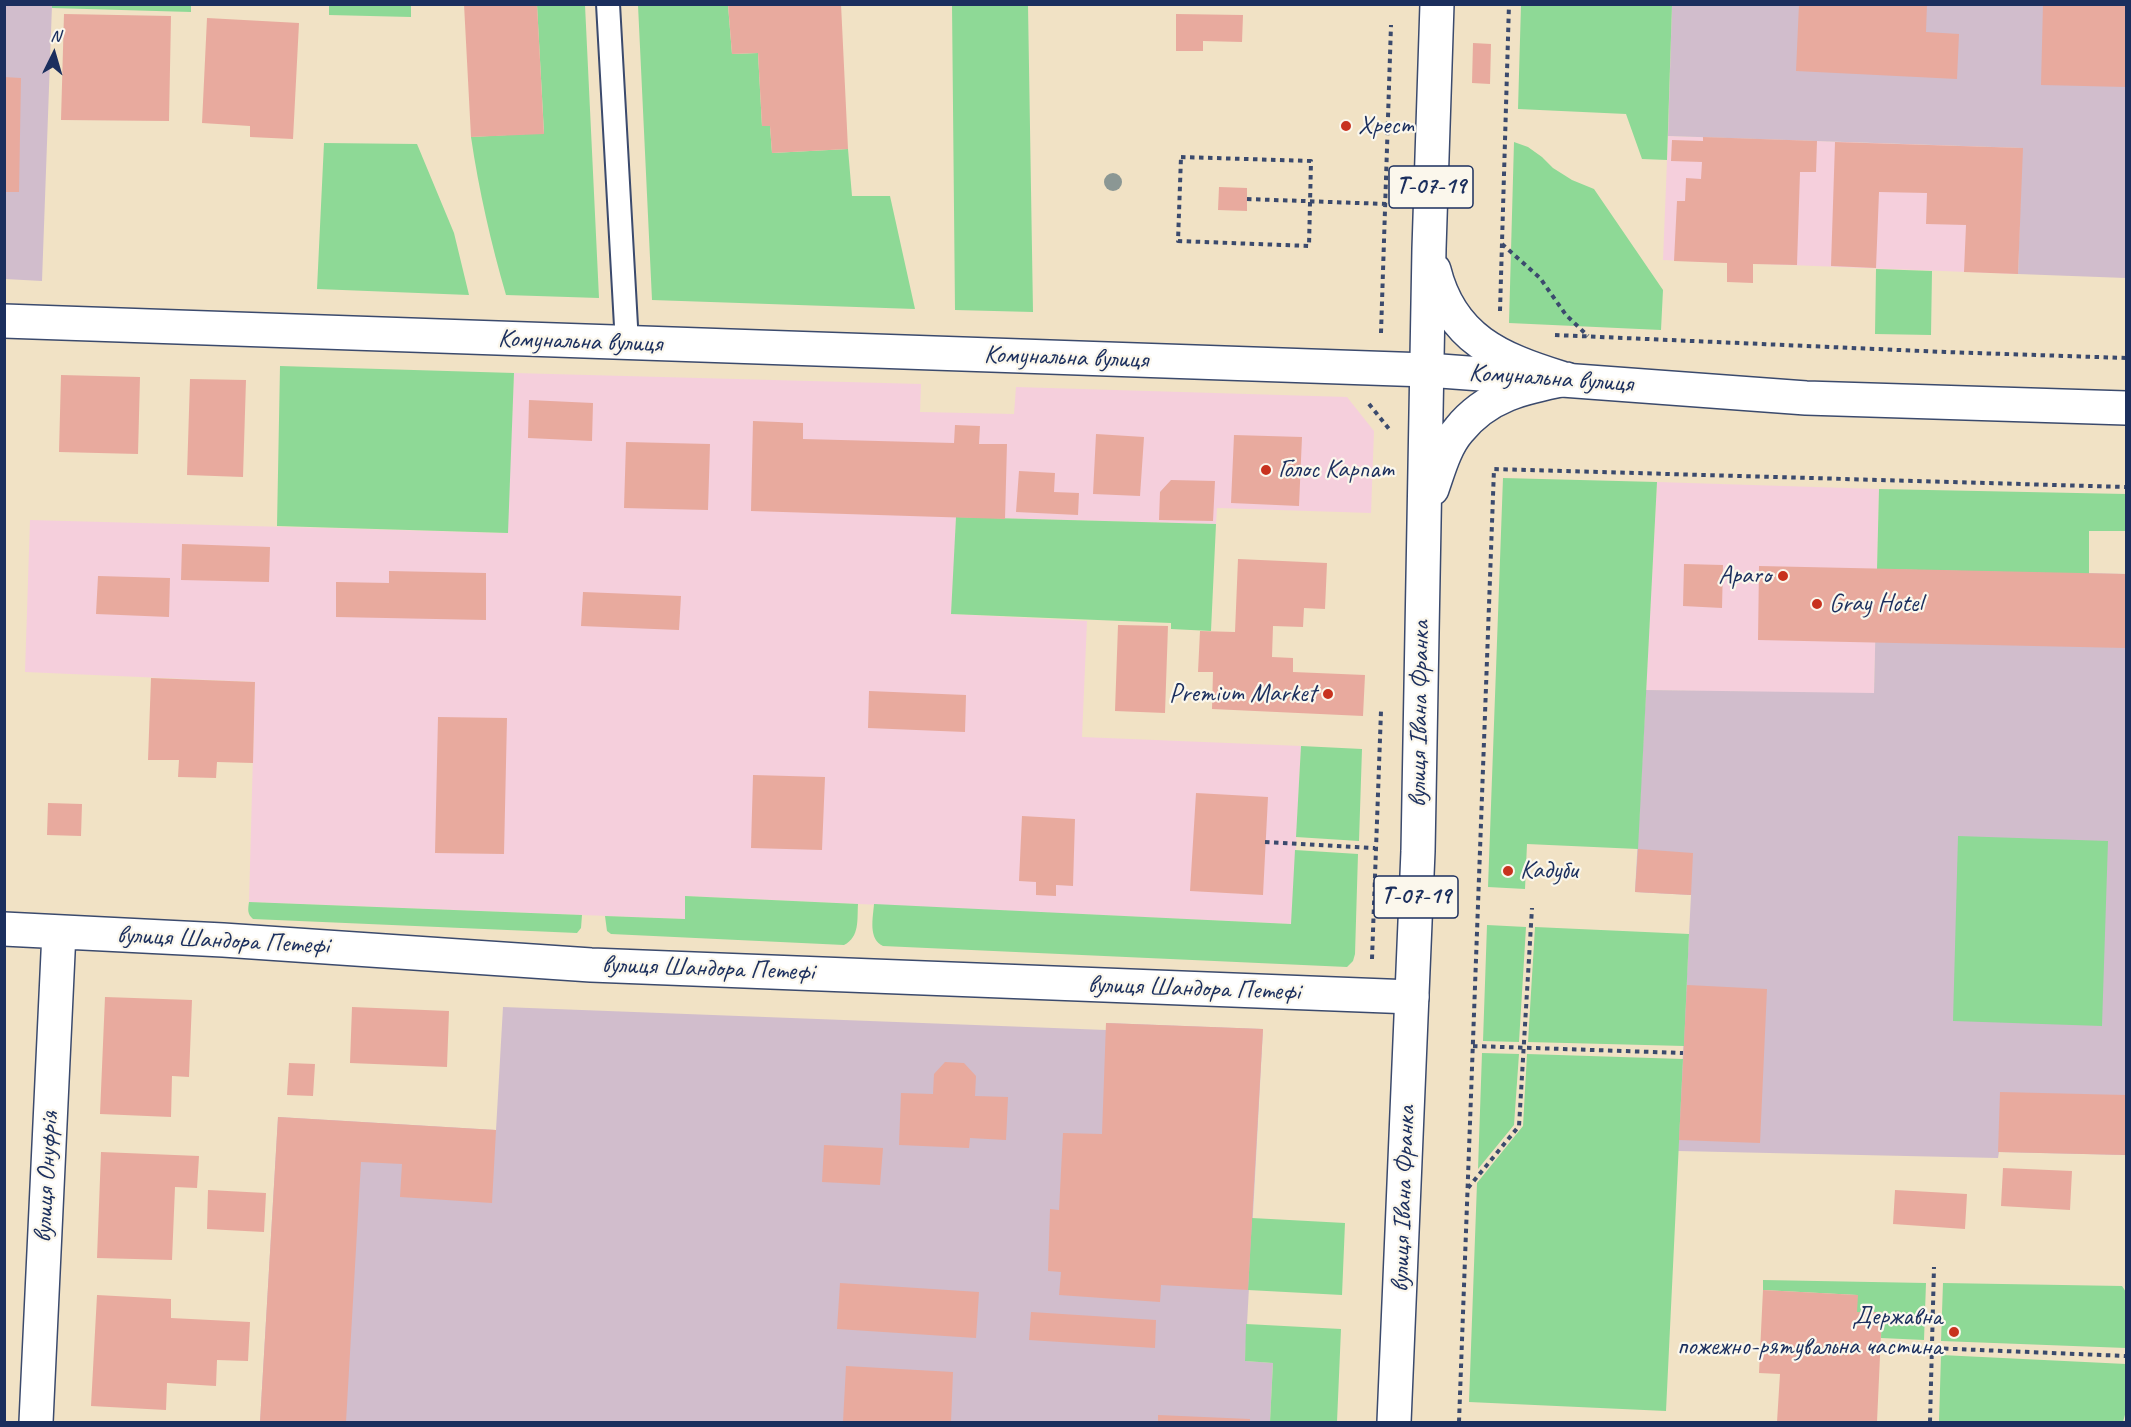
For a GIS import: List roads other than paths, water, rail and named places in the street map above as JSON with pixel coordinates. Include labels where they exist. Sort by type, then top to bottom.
[{"type":"main road","name":"вулиця Івана Франка","points":[[1394,1422],[1418,850],[1429,249],[1437,4]]},
{"type":"main road","points":[[1429,249],[1445,301],[1460,324],[1501,356],[1522,366],[1566,379]]},
{"type":"main road","name":"Комунальна вулиця","points":[[4,321],[1427,370],[1806,398],[2127,408]]},
{"type":"main road","points":[[1424,508],[1446,453],[1458,431],[1476,411],[1500,397],[1525,387],[1566,379]]},
{"type":"main road","name":"вулиця Шандора Петефі","points":[[4,930],[223,940],[591,965],[1412,997]]},
{"type":"main road","name":"вулиця Онуфрія","points":[[36,1422],[58,932]]},
{"type":"lane","points":[[608,4],[627,344]]},
{"type":"place","name":"Хрест","points":[[1346,126]]},
{"type":"place","name":"Голос Карпат","points":[[1266,470]]},
{"type":"place","name":"Aparo","points":[[1783,576]]},
{"type":"place","name":"Gray Hotel","points":[[1817,604]]},
{"type":"place","name":"Premium Market","points":[[1328,694]]},
{"type":"place","name":"Кадуби","points":[[1508,871]]},
{"type":"place","name":"Державна пожежно-рятувальна частина","points":[[1954,1332]]}]
